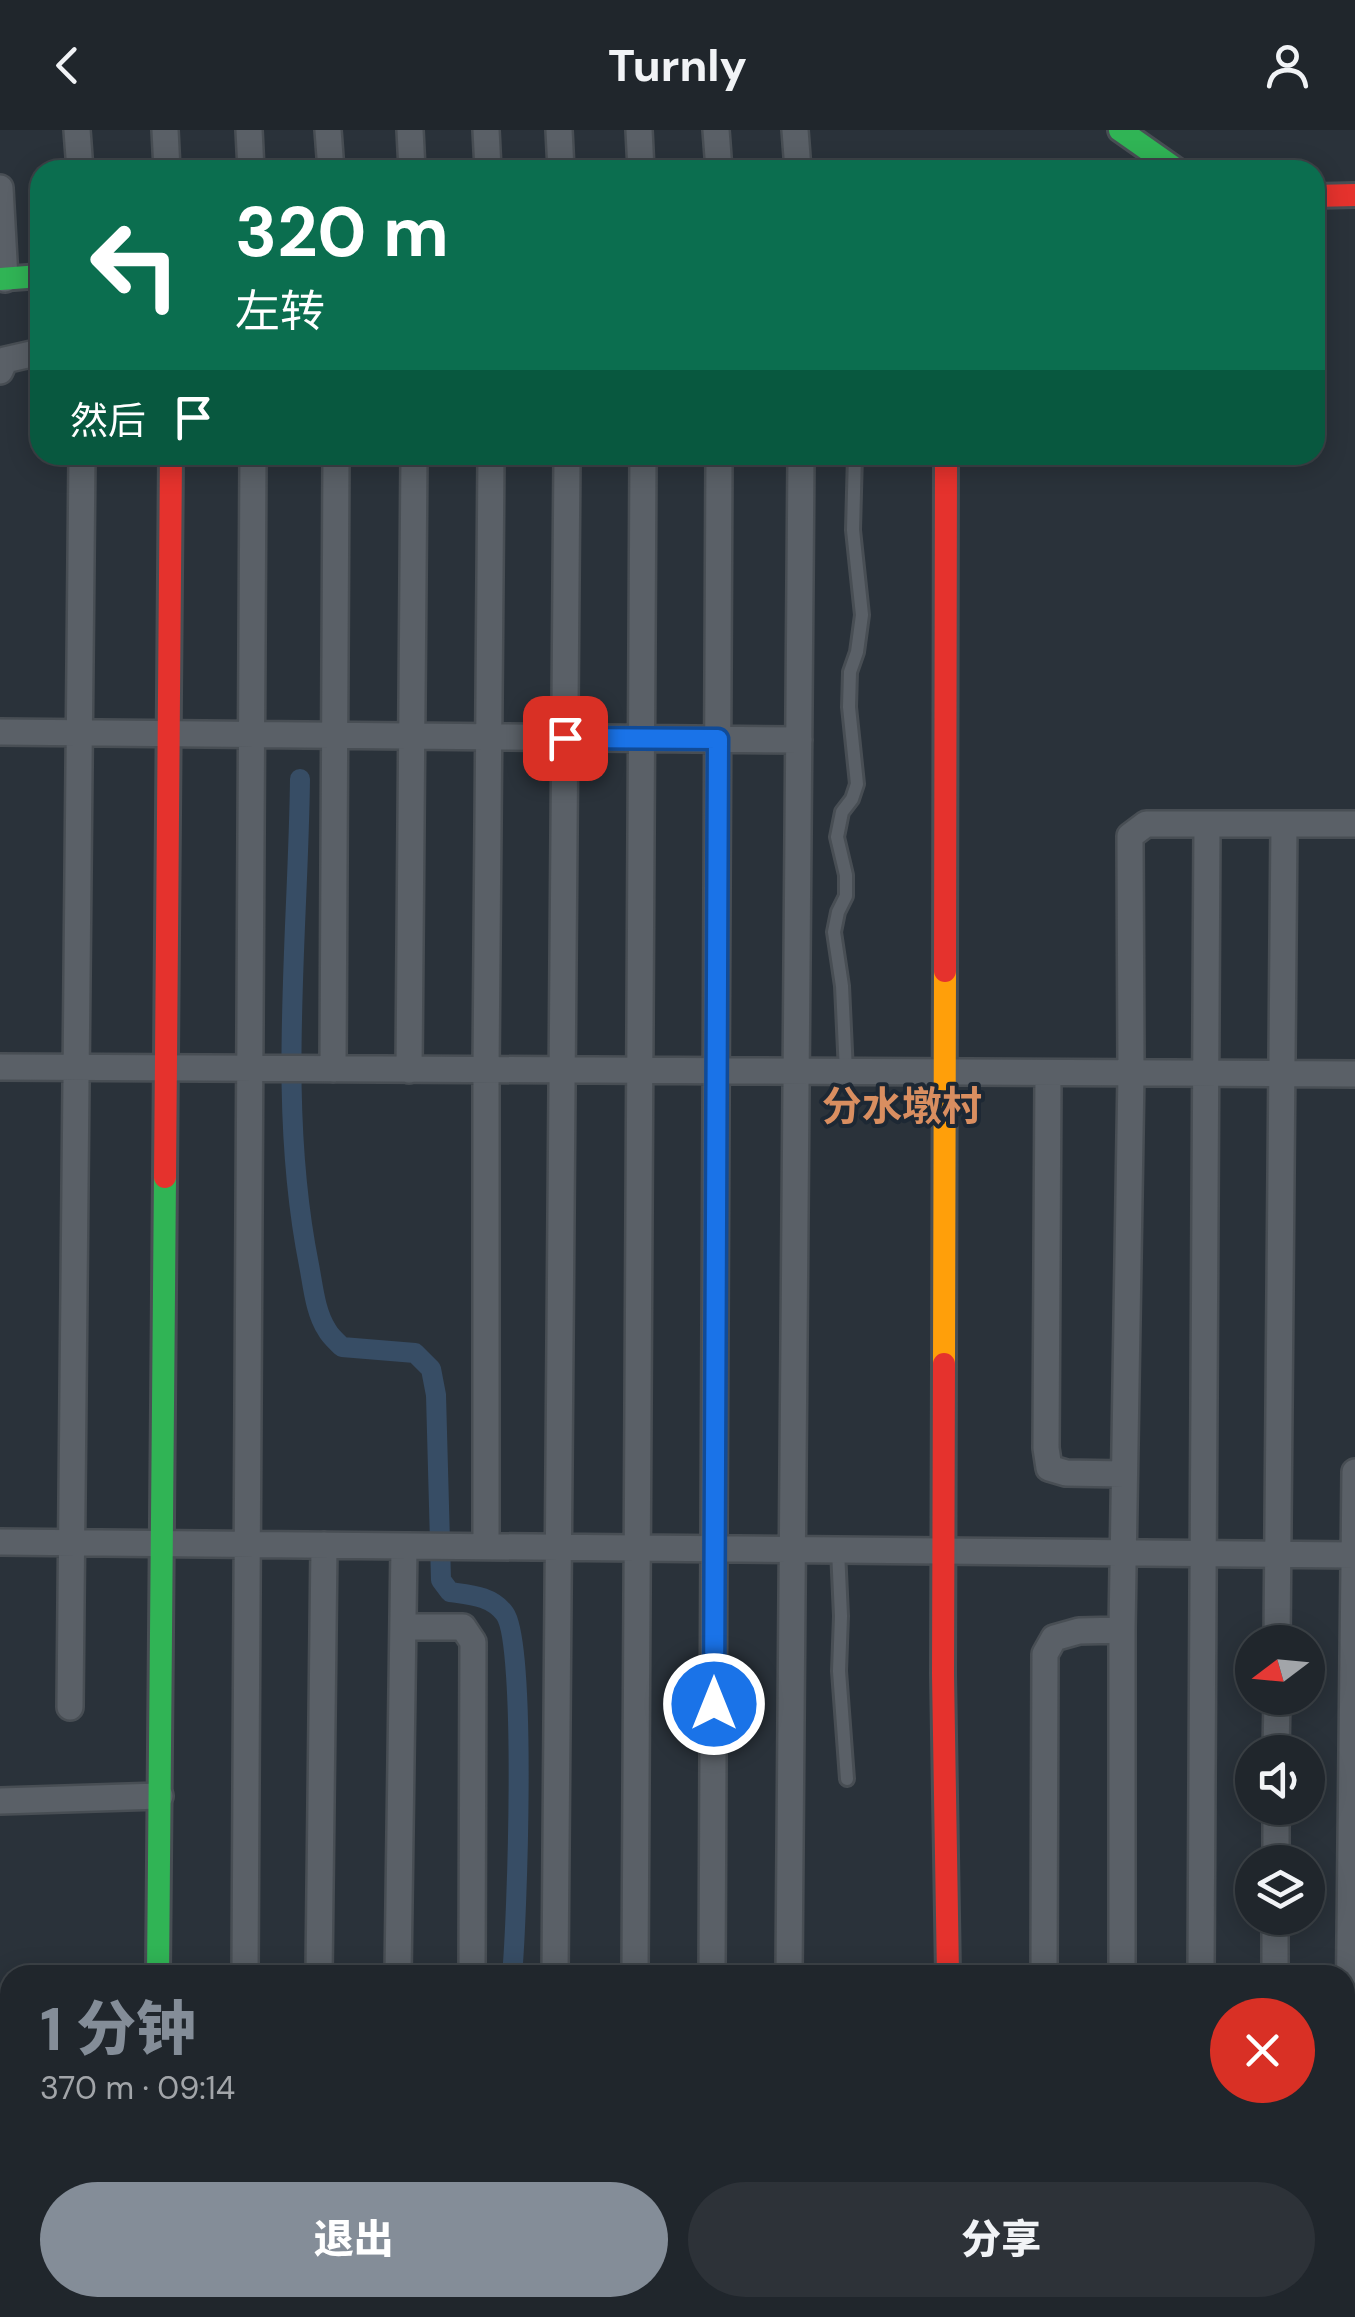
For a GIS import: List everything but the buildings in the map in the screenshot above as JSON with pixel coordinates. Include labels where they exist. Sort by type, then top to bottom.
[{"type":"street","points":[[78,130],[80,160]]},
{"type":"street","points":[[165,130],[167,160]]},
{"type":"street","points":[[248,130],[250,160]]},
{"type":"street","points":[[328,130],[330,160]]},
{"type":"street","points":[[410,130],[412,160]]},
{"type":"street","points":[[486,130],[488,160]]},
{"type":"street","points":[[559,130],[560,160]]},
{"type":"street","points":[[639,130],[640,160]]},
{"type":"street","points":[[716,130],[718,160]]},
{"type":"street","points":[[795,130],[797,160]]},
{"type":"street","points":[[1120,130],[1163,160]]},
{"type":"street","points":[[0,188],[2,279],[30,277]]},
{"type":"street","points":[[1325,196],[1355,195]]},
{"type":"street","points":[[0,372],[5,360],[30,354]]},
{"type":"street","points":[[70,1706],[82,465]]},
{"type":"street","points":[[158,1965],[171,465]]},
{"type":"street","points":[[244,1965],[247,1544],[260,1069],[252,735],[253,465]]},
{"type":"street","points":[[326,1069],[335,736],[336,465]]},
{"type":"street","points":[[408,1070],[414,465]]},
{"type":"street","points":[[486,1546],[491,465]]},
{"type":"street","points":[[556,1965],[567,465]]},
{"type":"street","points":[[635,1965],[643,465]]},
{"type":"street","points":[[712,1965],[719,465]]},
{"type":"street","points":[[788,1965],[801,465]]},
{"type":"street","points":[[946,465],[942,1550],[948,1965]]},
{"type":"street","points":[[0,732],[798,740]]},
{"type":"street","points":[[1122,1965],[1130,836],[1146,824],[1355,824]]},
{"type":"street","points":[[1201,1965],[1207,824]]},
{"type":"street","points":[[1277,1625],[1284,824]]},
{"type":"street","points":[[0,1068],[1355,1074]]},
{"type":"street","points":[[1048,1073],[1049,1468],[1066,1473],[1124,1474]]},
{"type":"street","points":[[1351,1965],[1355,1472]]},
{"type":"street","points":[[0,1542],[1354,1554]]},
{"type":"street","points":[[319,1965],[324,1545]]},
{"type":"street","points":[[398,1965],[403,1627],[410,1546]]},
{"type":"street","points":[[403,1627],[463,1627],[473,1642],[472,1965]]},
{"type":"street","points":[[1044,1965],[1045,1654],[1054,1638],[1079,1631],[1122,1630]]},
{"type":"street","points":[[0,1800],[160,1796]]},
{"type":"street","points":[[1275,1935],[1275,1965]]},
{"type":"lane","points":[[846,1072],[842,986],[834,932],[846,896],[846,875],[837,837],[842,812],[857,784],[849,707],[850,672],[862,614],[854,530],[855,465]]},
{"type":"lane","points":[[838,1550],[839,1671],[846,1779]]},
{"type":"waterway","points":[[300,779],[292,1084],[299,1205],[313,1290],[323,1323],[342,1347],[415,1353],[431,1369],[436,1395],[441,1580],[450,1592],[494,1603],[505,1614],[512,1636],[519,1787],[513,1965]]},
{"type":"traffic: fast","points":[[1120,130],[1163,160]]},
{"type":"traffic: fast","points":[[0,279],[30,277]]},
{"type":"traffic: fast","points":[[158,1965],[165,1177]]},
{"type":"traffic: slow","points":[[944,1364],[945,971]]},
{"type":"traffic: jam","points":[[1325,196],[1355,195]]},
{"type":"traffic: jam","points":[[165,1177],[171,465]]},
{"type":"traffic: jam","points":[[945,971],[946,465]]},
{"type":"traffic: jam","points":[[944,1364],[948,1965]]},
{"type":"district","name":"分水墩村","points":[[902,1106]]},
{"type":"route","points":[[565,738],[718,739],[714,1704]]}]
